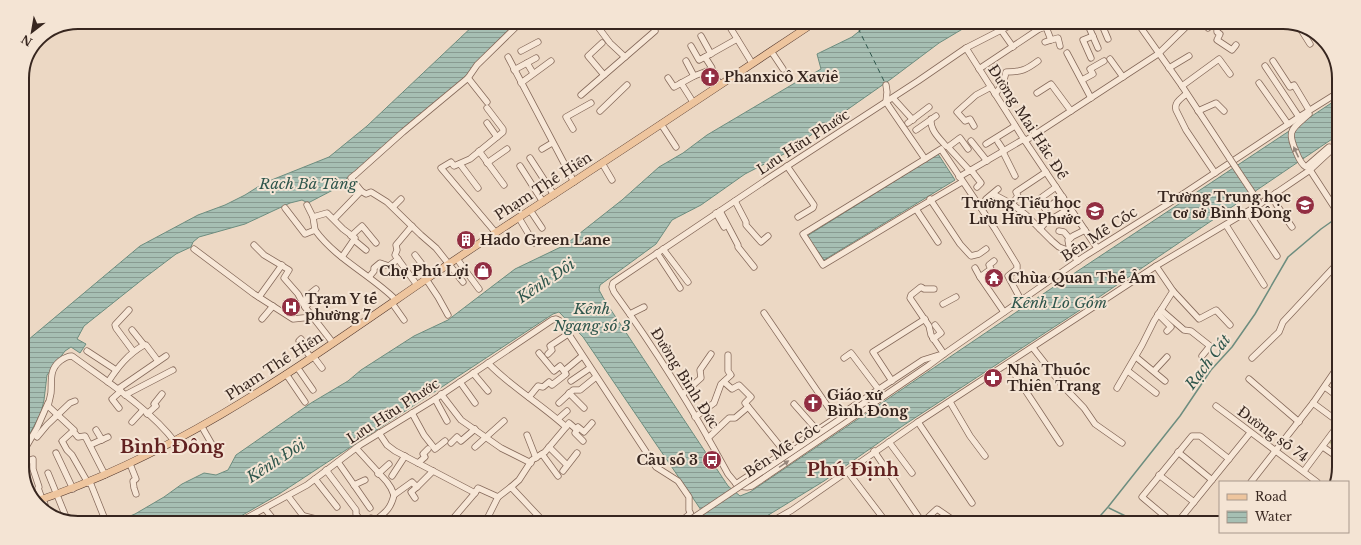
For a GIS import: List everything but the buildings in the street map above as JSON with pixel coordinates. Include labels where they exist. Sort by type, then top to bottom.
[{"type":"main road","name":"Phạm Thế Hiển","points":[[41,500],[89,483],[130,464],[175,442],[250,398],[417,285],[804,29]]},
{"type":"street","points":[[463,282],[436,248],[393,207],[371,192],[366,194],[361,191],[351,178],[468,78],[477,65],[514,29]]},
{"type":"street","points":[[600,29],[610,43],[625,57]]},
{"type":"street","points":[[731,29],[752,63]]},
{"type":"street","points":[[979,69],[1013,47],[1036,29]]},
{"type":"street","points":[[1047,29],[1051,40]]},
{"type":"street","points":[[1090,29],[1098,48]]},
{"type":"street","points":[[1104,29],[1108,39]]},
{"type":"street","points":[[1142,29],[1182,86],[1260,204]]},
{"type":"street","points":[[1021,300],[1008,276],[1017,269],[1017,265],[995,229],[961,178],[941,149],[803,234],[823,265],[916,208],[961,178],[970,171],[1036,134],[1123,78],[1158,54],[1184,29]]},
{"type":"street","points":[[1217,29],[1217,32],[1220,34],[1217,40],[1232,50],[1236,45]]},
{"type":"street","points":[[1001,30],[1013,47]]},
{"type":"street","name":"Lưu Hữu Phước","points":[[612,287],[613,283],[619,278],[787,166],[893,98],[966,48],[1001,30]]},
{"type":"street","points":[[581,95],[655,31]]},
{"type":"street","points":[[1304,35],[1310,44]]},
{"type":"street","points":[[701,36],[712,68],[710,70],[720,84]]},
{"type":"street","points":[[1090,58],[1083,40],[1093,36]]},
{"type":"street","points":[[1045,42],[1058,38],[1060,46]]},
{"type":"street","points":[[691,46],[699,60],[737,39]]},
{"type":"street","points":[[521,51],[538,42]]},
{"type":"street","points":[[602,43],[588,56],[604,75]]},
{"type":"street","name":"Đường Mai Hắc Đế","points":[[966,48],[1015,126],[1097,248]]},
{"type":"street","points":[[771,51],[783,69]]},
{"type":"street","points":[[1067,53],[1091,98]]},
{"type":"street","points":[[1169,68],[1189,56]]},
{"type":"street","points":[[508,57],[520,83],[574,182]]},
{"type":"street","points":[[514,70],[536,58]]},
{"type":"street","points":[[1110,59],[1123,78]]},
{"type":"street","points":[[1182,86],[1219,59],[1230,74]]},
{"type":"street","points":[[520,83],[551,61]]},
{"type":"street","points":[[686,61],[694,76]]},
{"type":"street","points":[[995,94],[1002,84],[1006,72],[1018,72],[1027,69],[1038,61]]},
{"type":"street","points":[[1082,80],[1093,74],[1090,69],[1104,61]]},
{"type":"street","points":[[1273,61],[1290,87],[1294,85],[1309,110]]},
{"type":"street","points":[[527,63],[533,74]]},
{"type":"street","points":[[1265,66],[1300,118],[1292,131],[1291,141],[1303,165],[1306,167],[1329,147],[1332,148]]},
{"type":"street","points":[[668,78],[674,87],[681,82],[710,70]]},
{"type":"street","points":[[468,78],[504,131],[470,159],[454,166],[451,162],[441,168],[496,233]]},
{"type":"street","points":[[681,82],[693,102]]},
{"type":"street","points":[[1259,83],[1288,124]]},
{"type":"street","points":[[1037,93],[1052,84],[1072,111]]},
{"type":"street","points":[[600,111],[627,85]]},
{"type":"street","points":[[886,85],[886,102],[925,159]]},
{"type":"street","points":[[974,126],[970,119],[965,121],[958,112],[976,95],[991,87]]},
{"type":"street","points":[[1186,94],[1177,103],[1175,107],[1176,110],[1186,130],[1215,173]]},
{"type":"street","name":"Bến Mễ Cốc","points":[[736,484],[744,487],[752,486],[868,408],[877,400],[1097,248],[1168,204],[1332,96]]},
{"type":"street","points":[[893,98],[911,121],[929,107]]},
{"type":"street","points":[[573,129],[566,117],[591,103]]},
{"type":"street","points":[[1198,111],[1216,103],[1224,111]]},
{"type":"street","points":[[916,130],[934,117],[931,124],[934,131],[946,146]]},
{"type":"street","points":[[1024,117],[1036,134]]},
{"type":"street","points":[[487,123],[497,137]]},
{"type":"street","points":[[661,124],[676,147]]},
{"type":"street","points":[[986,144],[1015,126]]},
{"type":"street","points":[[968,149],[960,138],[948,147],[981,183],[977,187]]},
{"type":"street","points":[[971,141],[987,161]]},
{"type":"street","points":[[998,142],[1015,176]]},
{"type":"street","points":[[542,149],[552,143]]},
{"type":"street","points":[[487,163],[507,149]]},
{"type":"street","points":[[782,516],[848,472],[918,422],[1156,266],[1260,204],[1310,170],[1332,149]]},
{"type":"street","points":[[479,152],[504,185]]},
{"type":"street","points":[[530,158],[554,195]]},
{"type":"street","points":[[602,163],[612,180]]},
{"type":"street","points":[[460,164],[478,188]]},
{"type":"street","points":[[520,166],[543,202]]},
{"type":"street","points":[[787,166],[814,204],[813,208],[798,217]]},
{"type":"street","points":[[1310,170],[1332,206]]},
{"type":"street","points":[[1012,204],[1018,196],[1016,192],[1046,172]]},
{"type":"street","points":[[1038,200],[1056,187]]},
{"type":"street","points":[[986,199],[998,189]]},
{"type":"street","points":[[334,219],[361,191]]},
{"type":"street","points":[[1276,193],[1276,204],[1292,227]]},
{"type":"street","points":[[993,194],[1012,204],[1026,215],[1059,247],[1070,251]]},
{"type":"street","points":[[1045,209],[1063,196]]},
{"type":"street","points":[[393,207],[400,199]]},
{"type":"street","points":[[930,199],[960,244],[971,256],[979,254],[986,249]]},
{"type":"street","points":[[735,201],[746,222],[746,225],[761,242],[768,236]]},
{"type":"street","points":[[307,205],[313,217],[315,230],[328,246],[369,277],[394,302],[404,320]]},
{"type":"street","points":[[285,208],[306,234],[315,230]]},
{"type":"street","points":[[916,208],[938,242]]},
{"type":"street","points":[[1040,228],[1045,223],[1070,208]]},
{"type":"street","points":[[530,210],[542,228]]},
{"type":"street","points":[[718,212],[724,227]]},
{"type":"street","points":[[718,212],[738,247],[754,268]]},
{"type":"street","points":[[1248,212],[1277,256]]},
{"type":"street","points":[[313,217],[327,213],[366,250]]},
{"type":"street","points":[[519,218],[534,243]]},
{"type":"street","points":[[1226,224],[1264,285]]},
{"type":"street","points":[[342,257],[362,226],[376,243]]},
{"type":"street","points":[[412,226],[396,246],[397,250],[395,255],[417,285]]},
{"type":"street","points":[[1059,230],[1064,232],[1070,239]]},
{"type":"street","points":[[1078,261],[1070,251],[1068,240],[1085,230]]},
{"type":"street","points":[[254,245],[264,255],[289,270],[284,278],[298,294],[312,317],[333,343]]},
{"type":"street","points":[[194,249],[259,297],[293,318],[312,317]]},
{"type":"street","points":[[663,249],[688,282]]},
{"type":"street","points":[[657,253],[680,288]]},
{"type":"street","points":[[415,255],[448,315]]},
{"type":"street","points":[[369,277],[374,268],[380,263],[389,266],[398,259]]},
{"type":"street","points":[[457,259],[479,289]]},
{"type":"street","points":[[980,277],[991,269],[988,265],[994,261]]},
{"type":"street","points":[[259,297],[282,265]]},
{"type":"street","points":[[1156,266],[1173,291],[1199,319],[1216,310],[1230,325]]},
{"type":"street","points":[[975,268],[1004,312]]},
{"type":"street","points":[[1252,358],[1280,332],[1283,322],[1332,270]]},
{"type":"street","name":"Đường Bình Đức","points":[[612,287],[683,394],[713,448],[736,484]]},
{"type":"street","points":[[934,289],[924,289],[921,287],[911,295],[910,298],[929,326],[933,339],[944,354]]},
{"type":"street","points":[[303,304],[315,298],[311,293],[316,289]]},
{"type":"street","points":[[1117,388],[1136,357],[1159,312],[1173,291]]},
{"type":"street","points":[[943,304],[956,297]]},
{"type":"street","points":[[262,319],[273,306]]},
{"type":"street","points":[[630,314],[644,307]]},
{"type":"street","points":[[129,310],[115,324],[116,328],[133,351]]},
{"type":"street","points":[[1159,312],[1171,327],[1167,331]]},
{"type":"street","points":[[1159,312],[1184,330],[1191,331],[1210,346],[1202,356]]},
{"type":"street","points":[[764,313],[835,417]]},
{"type":"street","name":"Lưu Hữu Phước","points":[[252,516],[315,479],[356,448],[435,399],[552,320],[556,319],[560,321],[568,334]]},
{"type":"street","points":[[892,381],[874,352],[924,319]]},
{"type":"street","points":[[933,339],[941,333],[935,325]]},
{"type":"street","points":[[132,330],[158,361]]},
{"type":"street","points":[[548,354],[552,350],[550,346],[568,334],[656,467],[678,481],[689,497],[690,514],[688,516]]},
{"type":"street","points":[[301,339],[299,341],[322,368]]},
{"type":"street","points":[[108,382],[124,359],[133,351],[144,345]]},
{"type":"street","points":[[1033,348],[1062,385],[1084,408],[1095,424],[1122,443]]},
{"type":"street","points":[[87,351],[116,370]]},
{"type":"street","points":[[529,397],[538,386],[543,387],[549,382],[552,385],[566,374],[560,366],[554,370],[539,353]]},
{"type":"street","points":[[844,358],[851,353],[879,390]]},
{"type":"street","points":[[683,394],[701,378],[700,370],[711,354]]},
{"type":"street","name":"Bến Mễ Cốc","points":[[736,484],[923,360],[944,354]]},
{"type":"street","points":[[695,417],[714,403],[721,384],[731,375],[728,371],[728,355]]},
{"type":"street","points":[[29,442],[37,428],[51,394],[52,369],[61,360],[68,356],[72,356],[108,382],[145,412],[165,429],[175,442]]},
{"type":"street","points":[[119,408],[112,399],[166,356]]},
{"type":"street","points":[[564,370],[582,356]]},
{"type":"street","points":[[1136,357],[1166,381]]},
{"type":"street","points":[[1154,371],[1167,357]]},
{"type":"street","points":[[488,363],[500,376],[558,419],[566,427]]},
{"type":"street","points":[[1008,364],[1060,443]]},
{"type":"street","points":[[297,367],[313,390]]},
{"type":"street","points":[[571,381],[590,368]]},
{"type":"street","points":[[121,392],[173,370]]},
{"type":"street","points":[[1128,371],[1156,393]]},
{"type":"street","points":[[905,372],[909,379]]},
{"type":"street","points":[[474,373],[488,391]]},
{"type":"street","points":[[286,374],[305,402]]},
{"type":"street","points":[[1252,481],[1299,422],[1332,376]]},
{"type":"street","points":[[559,403],[573,390],[580,390],[596,377]]},
{"type":"street","points":[[1249,379],[1299,422]]},
{"type":"street","points":[[460,382],[475,403]]},
{"type":"street","points":[[724,382],[732,390],[739,385],[751,397],[745,403],[748,408],[784,451]]},
{"type":"street","points":[[1324,387],[1332,393]]},
{"type":"street","points":[[569,393],[584,408]]},
{"type":"street","points":[[132,422],[156,406],[154,404],[162,394]]},
{"type":"street","points":[[441,394],[461,420],[486,436],[501,448],[531,463]]},
{"type":"street","name":"Bến Mễ Cốc","points":[[864,403],[873,394]]},
{"type":"street","points":[[435,399],[447,422]]},
{"type":"street","name":"Bến Mễ Cốc","points":[[864,403],[877,400]]},
{"type":"street","points":[[37,437],[70,403],[75,401]]},
{"type":"street","points":[[950,402],[970,436],[985,456]]},
{"type":"street","points":[[48,403],[49,408],[59,415],[74,430],[73,431],[78,437],[85,436],[105,475]]},
{"type":"street","points":[[696,516],[864,403]]},
{"type":"street","points":[[1313,403],[1332,417]]},
{"type":"street","points":[[794,404],[817,430]]},
{"type":"street","name":"Đường số 74","points":[[1216,406],[1316,481]]},
{"type":"street","points":[[708,438],[729,418],[735,418],[748,408]]},
{"type":"street","points":[[558,419],[567,411]]},
{"type":"street","points":[[412,413],[424,435],[435,449],[445,441]]},
{"type":"street","points":[[475,447],[504,421]]},
{"type":"street","points":[[918,422],[972,504]]},
{"type":"street","points":[[489,516],[498,497],[519,480],[531,463],[549,447],[569,423],[576,429],[578,427],[584,432],[592,424]]},
{"type":"street","points":[[202,427],[218,455]]},
{"type":"street","points":[[452,443],[457,437],[461,441],[475,429]]},
{"type":"street","points":[[576,429],[577,430],[575,433],[583,441]]},
{"type":"street","points":[[96,430],[102,440]]},
{"type":"street","points":[[73,431],[62,441],[89,483],[104,516]]},
{"type":"street","points":[[379,433],[387,445],[475,493]]},
{"type":"street","points":[[1183,516],[1250,433]]},
{"type":"street","points":[[1304,471],[1332,434]]},
{"type":"street","points":[[527,435],[539,456],[558,476]]},
{"type":"street","points":[[1165,516],[1142,497],[1192,436],[1197,435],[1202,437],[1229,460]]},
{"type":"street","points":[[90,445],[108,437]]},
{"type":"street","points":[[889,442],[912,473]]},
{"type":"street","points":[[549,447],[567,465]]},
{"type":"street","points":[[1323,447],[1332,453]]},
{"type":"street","points":[[356,448],[391,488],[394,495],[388,511],[381,516]]},
{"type":"street","points":[[418,463],[425,457],[423,454],[428,449]]},
{"type":"street","points":[[874,452],[919,516]]},
{"type":"street","points":[[1178,452],[1212,480]]},
{"type":"street","points":[[56,453],[73,489]]},
{"type":"street","points":[[563,470],[577,453]]},
{"type":"street","points":[[392,476],[405,456]]},
{"type":"street","points":[[29,460],[32,459],[32,469],[40,486],[38,488],[40,498]]},
{"type":"street","points":[[338,462],[370,508]]},
{"type":"street","points":[[130,464],[136,479],[133,480],[136,494]]},
{"type":"street","points":[[378,474],[389,464]]},
{"type":"street","points":[[326,470],[356,510],[357,516]]},
{"type":"street","points":[[415,498],[411,492],[433,471]]},
{"type":"street","points":[[848,472],[881,516]]},
{"type":"street","points":[[48,473],[65,514]]},
{"type":"street","points":[[1159,475],[1194,502]]},
{"type":"street","points":[[315,479],[337,507]]},
{"type":"street","points":[[354,485],[365,480]]},
{"type":"street","points":[[394,495],[412,482],[417,487]]},
{"type":"street","points":[[511,487],[538,516]]},
{"type":"street","points":[[456,516],[478,488],[498,497]]},
{"type":"street","points":[[288,496],[304,516]]},
{"type":"street","points":[[263,509],[267,516]]},
{"type":"street","points":[[263,509],[270,516]]},
{"type":"street","points":[[929,516],[937,509],[947,516]]},
{"type":"shaded area","points":[[1332,436],[1332,446],[1328,442]]},
{"type":"water","name":"Rạch Bà Tàng","points":[[470,29],[512,29],[465,79],[333,190],[308,203],[302,200],[290,203],[245,224],[199,237],[193,242],[191,247],[176,254],[84,326],[77,339],[86,344],[80,353],[71,347],[65,351],[47,375],[41,413],[29,435],[29,339],[140,246],[198,215],[225,205],[245,195],[264,183],[329,157],[367,126]]},
{"type":"water","name":"Kênh Đôi","points":[[862,29],[963,29],[939,43],[891,79],[784,154],[745,174],[701,205],[672,220],[656,244],[600,285],[599,290],[605,301],[728,486],[740,496],[750,492],[1052,288],[1332,103],[1332,139],[1077,312],[904,425],[824,481],[767,516],[702,516],[701,510],[583,337],[559,312],[553,314],[279,494],[241,516],[130,516],[164,497],[182,484],[204,473],[216,475],[228,470],[236,455],[311,403],[348,381],[361,370],[414,336],[448,320],[515,269],[565,245],[622,200],[659,167],[683,153],[707,135],[821,69],[817,54],[852,37]]},
{"type":"water","points":[[938,154],[955,180],[824,260],[807,236]]},
{"type":"waterway","name":"Rạch Cát","points":[[1100,516],[1180,416],[1211,370],[1232,347],[1255,314],[1288,257],[1332,221]]},
{"type":"waterway","points":[[1109,508],[1126,516]]},
{"type":"ferry route","points":[[858,29],[885,83]]},
{"type":"place","name":"Phanxicô Xaviê","points":[[710,77]]},
{"type":"place","name":"Trường Trung học cơ sở Bình Đông","points":[[1305,205]]},
{"type":"place","name":"Trường Tiểu học Lưu Hữu Phước","points":[[1095,211]]},
{"type":"place","name":"Hado Green Lane","points":[[466,240]]},
{"type":"place","name":"Chợ Phú Lợi","points":[[483,271]]},
{"type":"place","name":"Chùa Quan Thế Âm","points":[[994,278]]},
{"type":"place","name":"Trạm Y tế phường 7","points":[[291,307]]},
{"type":"place","name":"Nhà Thuốc Thiên Trang","points":[[993,378]]},
{"type":"place","name":"Giáo xứ Bình Đông","points":[[813,403]]},
{"type":"place","name":"Cầu số 3","points":[[712,460]]},
{"type":"district","name":"Bình Đông","points":[[172,447]]},
{"type":"district","name":"Phú Định","points":[[853,470]]},
{"type":"water label","name":"Kênh Lò Gốm","points":[[1059,303]]},
{"type":"water label","name":"Kênh Ngang số 3","points":[[592,318]]}]
